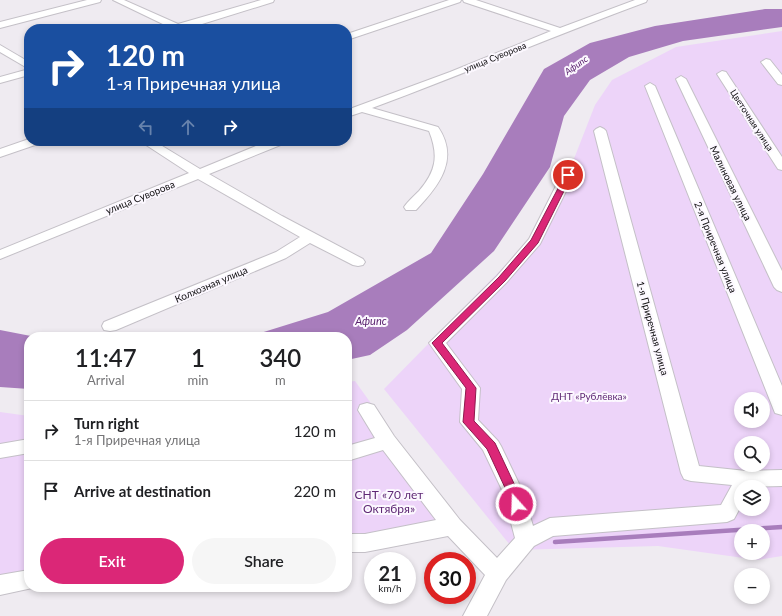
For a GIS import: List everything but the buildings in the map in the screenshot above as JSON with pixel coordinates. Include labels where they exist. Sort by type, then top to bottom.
[{"type":"street","points":[[0,25],[97,0]]},
{"type":"street","points":[[117,0],[168,24]]},
{"type":"street","points":[[190,24],[270,0]]},
{"type":"street","points":[[352,35],[457,0]]},
{"type":"street","points":[[467,0],[560,31]]},
{"type":"street","name":"улица Суворова","points":[[353,110],[454,74],[560,31],[643,0]]},
{"type":"street","points":[[0,48],[24,63]]},
{"type":"street","points":[[766,62],[782,82]]},
{"type":"street","points":[[0,80],[24,73]]},
{"type":"street","name":"Цветочная улица","points":[[722,74],[782,166]]},
{"type":"street","name":"Малиновая улица","points":[[681,79],[782,287]]},
{"type":"street","name":"2-я Приречная улица","points":[[650,86],[782,408]]},
{"type":"street","points":[[353,110],[434,129],[441,147],[440,167],[425,192],[411,207]]},
{"type":"street","name":"1-я Приречная улица","points":[[600,131],[691,473],[734,482]]},
{"type":"street","points":[[0,152],[24,144]]},
{"type":"street","points":[[154,146],[198,174],[310,237],[358,262]]},
{"type":"street","name":"улица Суворова","points":[[0,255],[267,146]]},
{"type":"street","points":[[526,540],[513,492],[491,446],[468,422],[471,388],[437,343],[502,279],[535,241],[568,175]]},
{"type":"street","name":"Колхозная улица","points":[[110,326],[281,255],[310,237]]},
{"type":"street","points":[[367,410],[387,441],[452,526],[498,573]]},
{"type":"street","points":[[352,452],[387,441]]},
{"type":"street","points":[[0,450],[24,447]]},
{"type":"street","points":[[769,480],[782,478]]},
{"type":"street","points":[[475,616],[498,573],[526,540],[550,527],[727,513],[734,500]]},
{"type":"street","points":[[352,543],[365,543],[452,526]]},
{"type":"street","points":[[0,584],[24,581]]},
{"type":"green space","name":"ДНТ «Рублёвка»","points":[[782,31],[782,556],[770,558],[770,524],[734,524],[734,557],[658,546],[514,550],[384,389],[531,239],[570,169],[595,105],[612,80],[676,47]]},
{"type":"green space","name":"СНТ «70 лет Октября»","points":[[352,381],[355,381],[463,532],[352,547]]},
{"type":"green space","points":[[0,412],[24,415],[24,585],[0,588]]},
{"type":"water","name":"Афипс","points":[[765,9],[782,9],[782,27],[683,41],[629,57],[590,80],[564,116],[550,167],[494,251],[407,330],[370,355],[352,359],[352,332],[264,332],[328,312],[431,253],[483,174],[544,69],[590,43],[655,26]]},
{"type":"water","points":[[0,330],[24,335],[24,389],[0,387]]},
{"type":"waterway","points":[[555,542],[782,527]]},
{"type":"route","points":[[516,504],[513,492],[491,446],[468,422],[471,388],[437,343],[502,279],[535,241],[568,175]]}]
